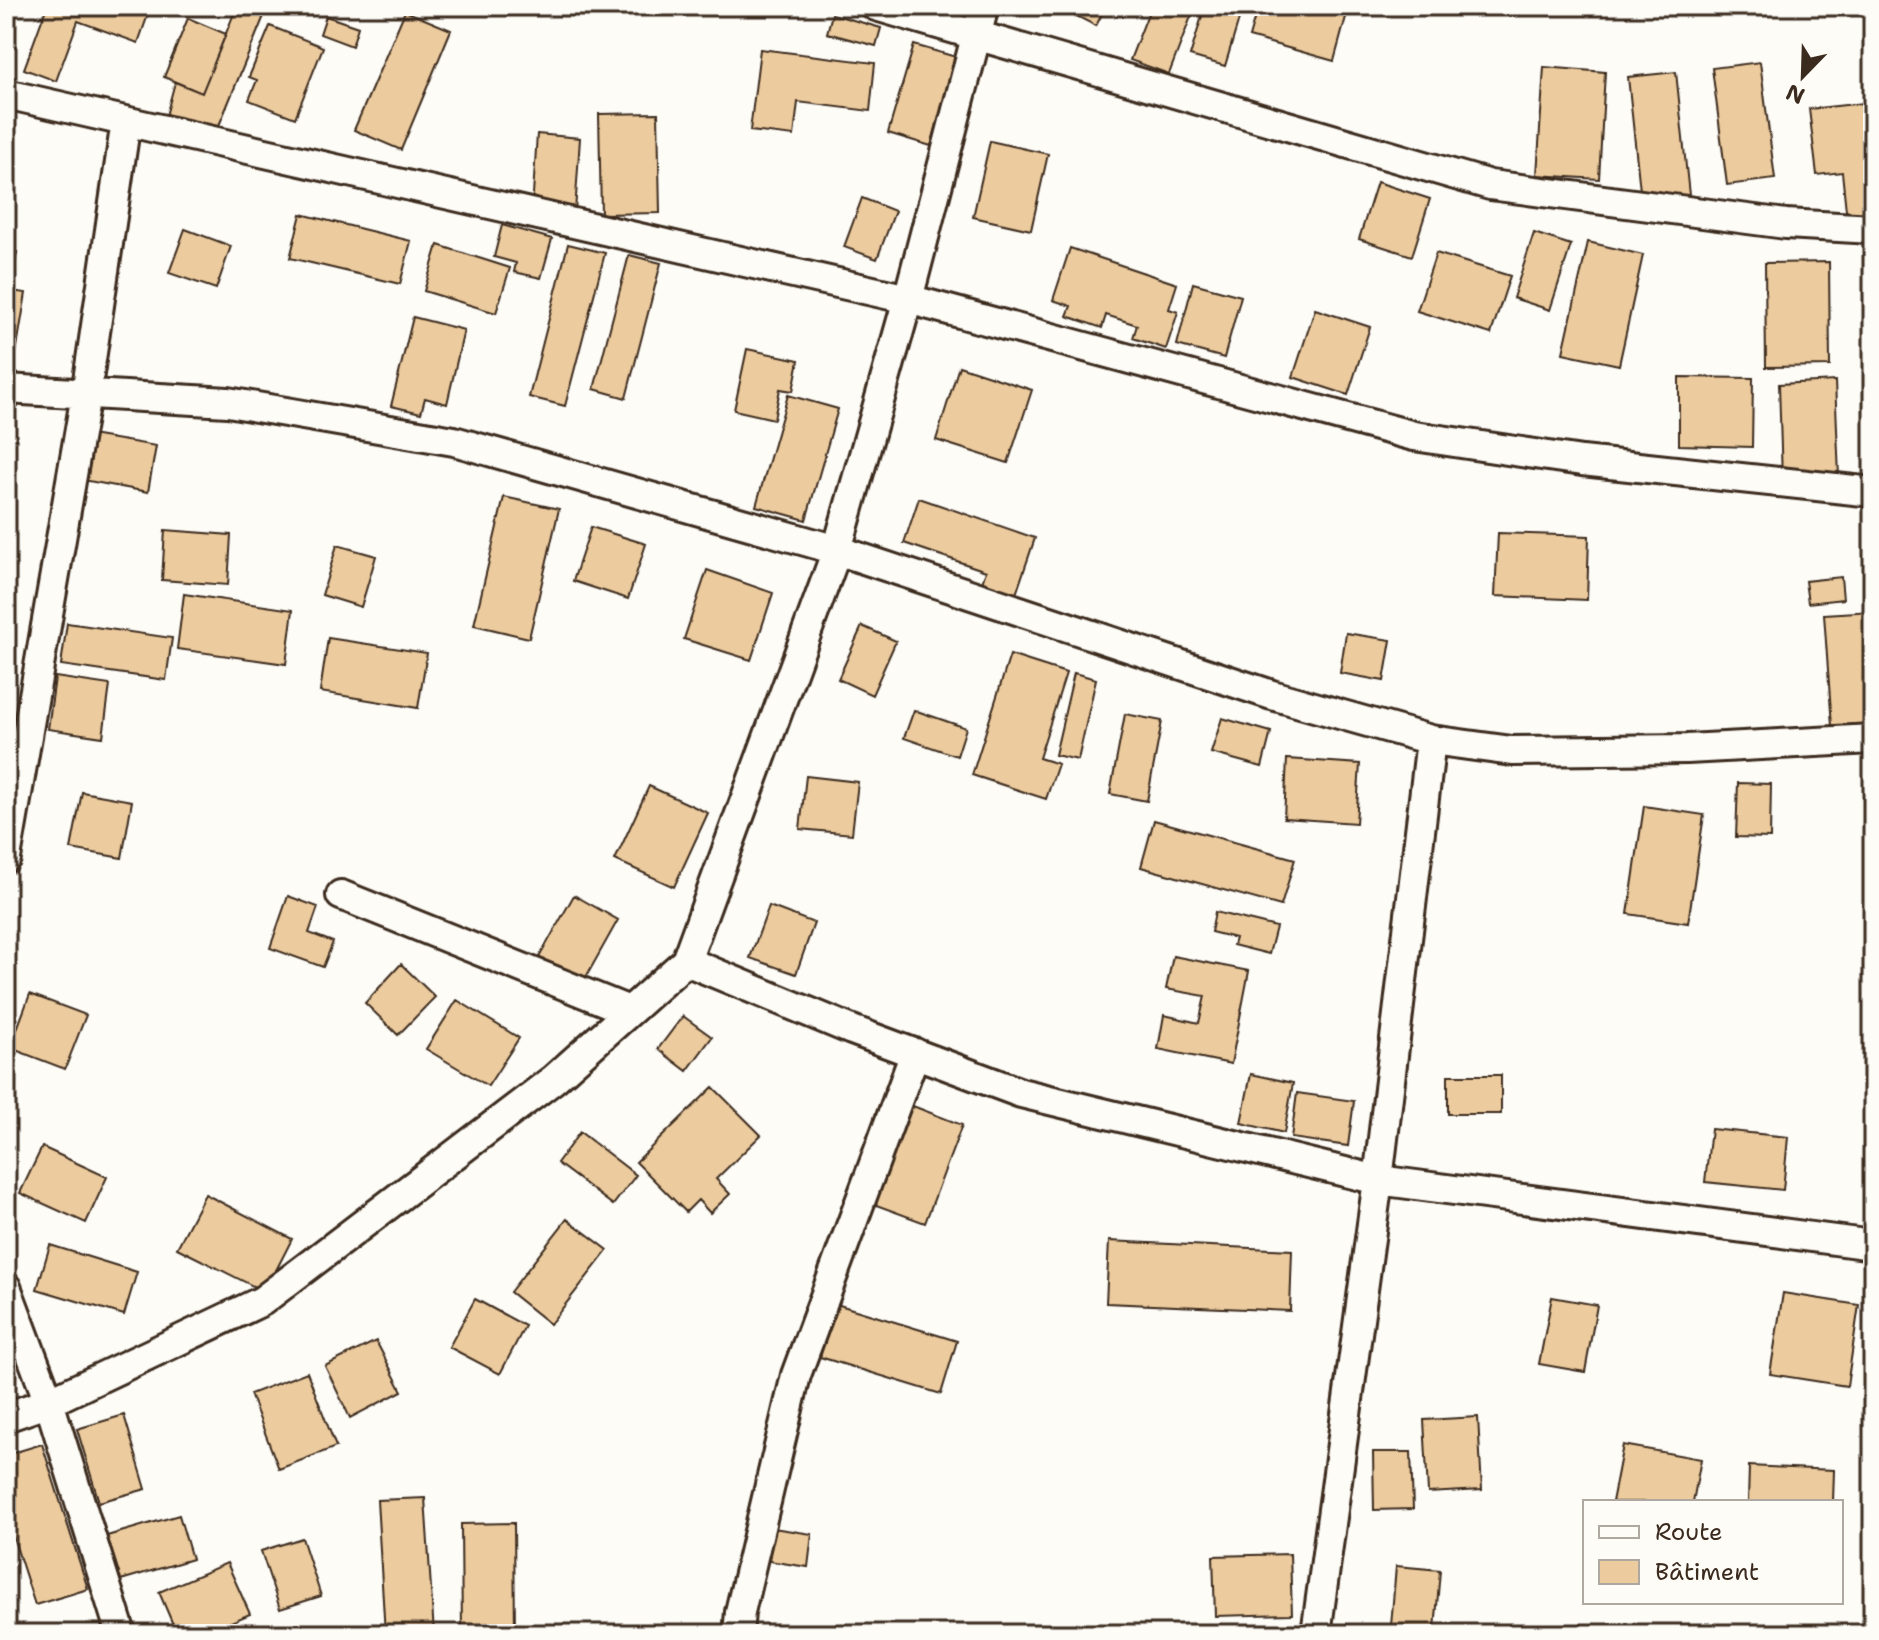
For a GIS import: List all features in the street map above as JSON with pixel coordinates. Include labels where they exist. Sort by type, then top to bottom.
[{"type":"street","points":[[876,6],[1490,185],[1786,224],[1873,229]]},
{"type":"street","points":[[6,1417],[49,1402],[262,1301],[554,1079],[686,961],[837,550],[908,299],[984,6]]},
{"type":"street","points":[[6,94],[908,299],[1414,436],[1582,461],[1873,492]]},
{"type":"street","points":[[6,858],[86,394],[126,121]]},
{"type":"street","points":[[6,389],[228,402],[454,441],[837,550],[1272,695],[1431,740],[1512,751],[1687,749],[1873,739]]},
{"type":"street","points":[[1316,1634],[1378,1180],[1431,740]]},
{"type":"street","points":[[341,895],[629,1011]]},
{"type":"street","points":[[686,961],[1021,1093],[1378,1180],[1873,1245]]},
{"type":"street","points":[[738,1634],[740,1612],[796,1375],[915,1053]]},
{"type":"street","points":[[6,1287],[49,1402],[121,1634]]},
{"type":"building","points":[[47,6],[151,6],[138,43],[78,21],[56,81],[24,69]]},
{"type":"building","points":[[237,6],[244,6],[264,16],[218,128],[166,116],[175,82],[202,93]]},
{"type":"building","points":[[485,6],[518,6],[515,15]]},
{"type":"building","points":[[1057,6],[1106,6],[1096,26]]},
{"type":"building","points":[[1151,6],[1195,6],[1169,74],[1130,60]]},
{"type":"building","points":[[1205,6],[1243,6],[1225,66],[1190,56]]},
{"type":"building","points":[[1258,6],[1349,6],[1334,61],[1249,37]]},
{"type":"building","points":[[405,11],[451,30],[401,150],[354,130]]},
{"type":"building","points":[[832,14],[881,28],[876,46],[827,33]]},
{"type":"building","points":[[326,16],[358,27],[352,46],[320,34]]},
{"type":"building","points":[[188,18],[226,34],[202,93],[164,77]]},
{"type":"building","points":[[270,26],[323,47],[295,118],[249,100],[257,80],[249,77]]},
{"type":"building","points":[[914,45],[956,57],[931,146],[888,133]]},
{"type":"building","points":[[760,49],[875,63],[870,111],[798,102],[794,136],[750,131]]},
{"type":"building","points":[[1760,62],[1775,179],[1727,185],[1712,68]]},
{"type":"building","points":[[1544,67],[1605,72],[1599,179],[1537,175]]},
{"type":"building","points":[[1676,72],[1689,195],[1641,200],[1628,77]]},
{"type":"building","points":[[1873,102],[1873,217],[1847,220],[1842,172],[1817,175],[1809,109]]},
{"type":"building","points":[[658,113],[660,213],[601,214],[599,114]]},
{"type":"building","points":[[537,134],[580,138],[575,212],[532,209]]},
{"type":"building","points":[[990,141],[1048,154],[1031,230],[973,217]]},
{"type":"building","points":[[1377,182],[1430,199],[1412,256],[1359,239]]},
{"type":"building","points":[[862,198],[895,211],[877,259],[844,247]]},
{"type":"building","points":[[301,214],[411,241],[400,284],[290,258]]},
{"type":"building","points":[[502,225],[552,239],[541,278],[514,272],[516,263],[494,257]]},
{"type":"building","points":[[185,229],[231,246],[216,289],[169,273]]},
{"type":"building","points":[[1534,233],[1571,245],[1550,310],[1513,298]]},
{"type":"building","points":[[1588,242],[1643,255],[1619,365],[1563,353]]},
{"type":"building","points":[[568,244],[605,253],[565,406],[529,397]]},
{"type":"building","points":[[438,245],[510,268],[496,313],[424,291]]},
{"type":"building","points":[[1070,248],[1177,284],[1169,309],[1178,312],[1166,349],[1133,338],[1137,325],[1106,315],[1102,328],[1067,316],[1071,306],[1053,300]]},
{"type":"building","points":[[6,250],[17,252],[10,291],[26,293],[15,359],[6,357]]},
{"type":"building","points":[[1436,253],[1510,276],[1491,334],[1417,311]]},
{"type":"building","points":[[629,255],[661,263],[626,398],[594,389]]},
{"type":"building","points":[[1829,262],[1830,366],[1766,367],[1765,263]]},
{"type":"building","points":[[1193,283],[1241,296],[1224,358],[1177,345]]},
{"type":"building","points":[[1315,309],[1370,327],[1348,395],[1293,377]]},
{"type":"building","points":[[413,317],[464,330],[447,404],[425,398],[421,413],[391,406]]},
{"type":"building","points":[[747,349],[799,360],[793,391],[780,389],[774,419],[734,410]]},
{"type":"building","points":[[959,366],[1032,390],[1008,463],[936,440]]},
{"type":"building","points":[[1679,377],[1753,378],[1752,447],[1679,445]]},
{"type":"building","points":[[1835,381],[1839,477],[1782,480],[1779,384]]},
{"type":"building","points":[[788,395],[838,409],[806,520],[756,506]]},
{"type":"building","points":[[91,435],[156,446],[148,492],[83,480]]},
{"type":"building","points":[[504,497],[559,509],[529,638],[474,625]]},
{"type":"building","points":[[919,498],[1035,538],[1015,597],[981,586],[986,571],[904,543]]},
{"type":"building","points":[[591,527],[646,544],[628,599],[573,581]]},
{"type":"building","points":[[165,530],[231,535],[228,585],[162,580]]},
{"type":"building","points":[[1498,533],[1589,536],[1587,600],[1495,596]]},
{"type":"building","points":[[337,545],[376,556],[361,607],[322,595]]},
{"type":"building","points":[[707,570],[773,593],[751,660],[684,639]]},
{"type":"building","points":[[1841,577],[1843,599],[1808,603],[1805,581]]},
{"type":"building","points":[[184,594],[293,610],[286,664],[177,649]]},
{"type":"building","points":[[1873,611],[1873,723],[1832,726],[1824,614]]},
{"type":"building","points":[[67,623],[172,638],[166,680],[61,665]]},
{"type":"building","points":[[862,626],[896,641],[872,695],[838,679]]},
{"type":"building","points":[[1346,633],[1391,640],[1384,681],[1340,673]]},
{"type":"building","points":[[328,638],[427,653],[418,708],[320,692]]},
{"type":"building","points":[[1010,655],[1066,673],[1039,758],[1058,764],[1046,799],[972,775]]},
{"type":"building","points":[[1074,673],[1096,679],[1078,760],[1055,755]]},
{"type":"building","points":[[55,677],[110,685],[103,737],[48,729]]},
{"type":"building","points":[[914,710],[966,728],[957,756],[904,738]]},
{"type":"building","points":[[1125,714],[1162,721],[1147,801],[1110,794]]},
{"type":"building","points":[[1222,718],[1271,732],[1262,767],[1211,753]]},
{"type":"building","points":[[1287,759],[1360,764],[1356,823],[1284,818]]},
{"type":"building","points":[[806,776],[858,782],[852,834],[800,829]]},
{"type":"building","points":[[1738,783],[1771,784],[1770,838],[1736,837]]},
{"type":"building","points":[[649,786],[708,813],[674,887],[615,860]]},
{"type":"building","points":[[82,792],[132,801],[122,858],[71,849]]},
{"type":"building","points":[[1644,806],[1704,815],[1688,923],[1628,914]]},
{"type":"building","points":[[1154,820],[1295,859],[1281,906],[1141,867]]},
{"type":"building","points":[[574,895],[618,920],[581,986],[537,961]]},
{"type":"building","points":[[288,896],[318,907],[309,933],[333,942],[323,967],[270,948]]},
{"type":"building","points":[[769,906],[814,923],[796,974],[750,958]]},
{"type":"building","points":[[1215,912],[1276,927],[1269,954],[1233,945],[1235,938],[1211,932]]},
{"type":"building","points":[[1173,956],[1249,971],[1231,1064],[1158,1049],[1164,1015],[1199,1023],[1205,996],[1166,989]]},
{"type":"building","points":[[401,964],[435,997],[398,1035],[365,1003]]},
{"type":"building","points":[[30,994],[86,1015],[65,1069],[10,1048]]},
{"type":"building","points":[[457,1000],[519,1038],[488,1086],[426,1049]]},
{"type":"building","points":[[683,1016],[712,1037],[687,1071],[658,1049]]},
{"type":"building","points":[[1251,1074],[1293,1083],[1284,1133],[1241,1123]]},
{"type":"building","points":[[1448,1075],[1501,1075],[1501,1114],[1448,1114]]},
{"type":"building","points":[[713,1087],[761,1135],[716,1179],[730,1194],[710,1213],[698,1200],[686,1212],[636,1162]]},
{"type":"building","points":[[1297,1093],[1354,1101],[1348,1146],[1291,1138]]},
{"type":"building","points":[[905,1103],[962,1125],[925,1223],[868,1202]]},
{"type":"building","points":[[1711,1129],[1788,1137],[1783,1190],[1705,1182]]},
{"type":"building","points":[[580,1132],[636,1175],[613,1205],[557,1163]]},
{"type":"building","points":[[42,1147],[107,1177],[86,1223],[20,1193]]},
{"type":"building","points":[[205,1194],[292,1239],[265,1292],[177,1248]]},
{"type":"building","points":[[567,1219],[608,1250],[550,1324],[510,1292]]},
{"type":"building","points":[[1109,1241],[1292,1250],[1290,1311],[1106,1303]]},
{"type":"building","points":[[50,1245],[137,1272],[124,1315],[37,1289]]},
{"type":"building","points":[[1783,1293],[1859,1305],[1847,1386],[1770,1374]]},
{"type":"building","points":[[1552,1297],[1597,1305],[1585,1372],[1539,1364]]},
{"type":"building","points":[[475,1299],[525,1326],[500,1374],[449,1347]]},
{"type":"building","points":[[836,1304],[957,1341],[941,1394],[820,1357]]},
{"type":"building","points":[[376,1341],[402,1391],[350,1418],[325,1366]]},
{"type":"building","points":[[307,1372],[336,1447],[279,1469],[250,1394]]},
{"type":"building","points":[[124,1415],[146,1489],[99,1502],[77,1429]]},
{"type":"building","points":[[1478,1417],[1482,1490],[1428,1493],[1424,1420]]},
{"type":"building","points":[[42,1444],[88,1589],[35,1605],[6,1515],[6,1455]]},
{"type":"building","points":[[1623,1445],[1701,1459],[1693,1500],[1612,1500]]},
{"type":"building","points":[[1373,1452],[1411,1452],[1413,1509],[1374,1510]]},
{"type":"building","points":[[1749,1466],[1834,1470],[1833,1500],[1748,1500]]},
{"type":"building","points":[[425,1498],[434,1634],[385,1634],[377,1500]]},
{"type":"building","points":[[179,1515],[192,1559],[121,1580],[107,1536]]},
{"type":"building","points":[[514,1523],[515,1634],[462,1634],[461,1524]]},
{"type":"building","points":[[773,1528],[812,1534],[808,1567],[769,1561]]},
{"type":"building","points":[[302,1538],[321,1596],[280,1609],[261,1551]]},
{"type":"building","points":[[1290,1554],[1292,1614],[1215,1616],[1213,1556]]},
{"type":"building","points":[[227,1563],[250,1614],[203,1634],[177,1634],[159,1592]]},
{"type":"building","points":[[1396,1566],[1440,1570],[1435,1630],[1391,1626]]}]
